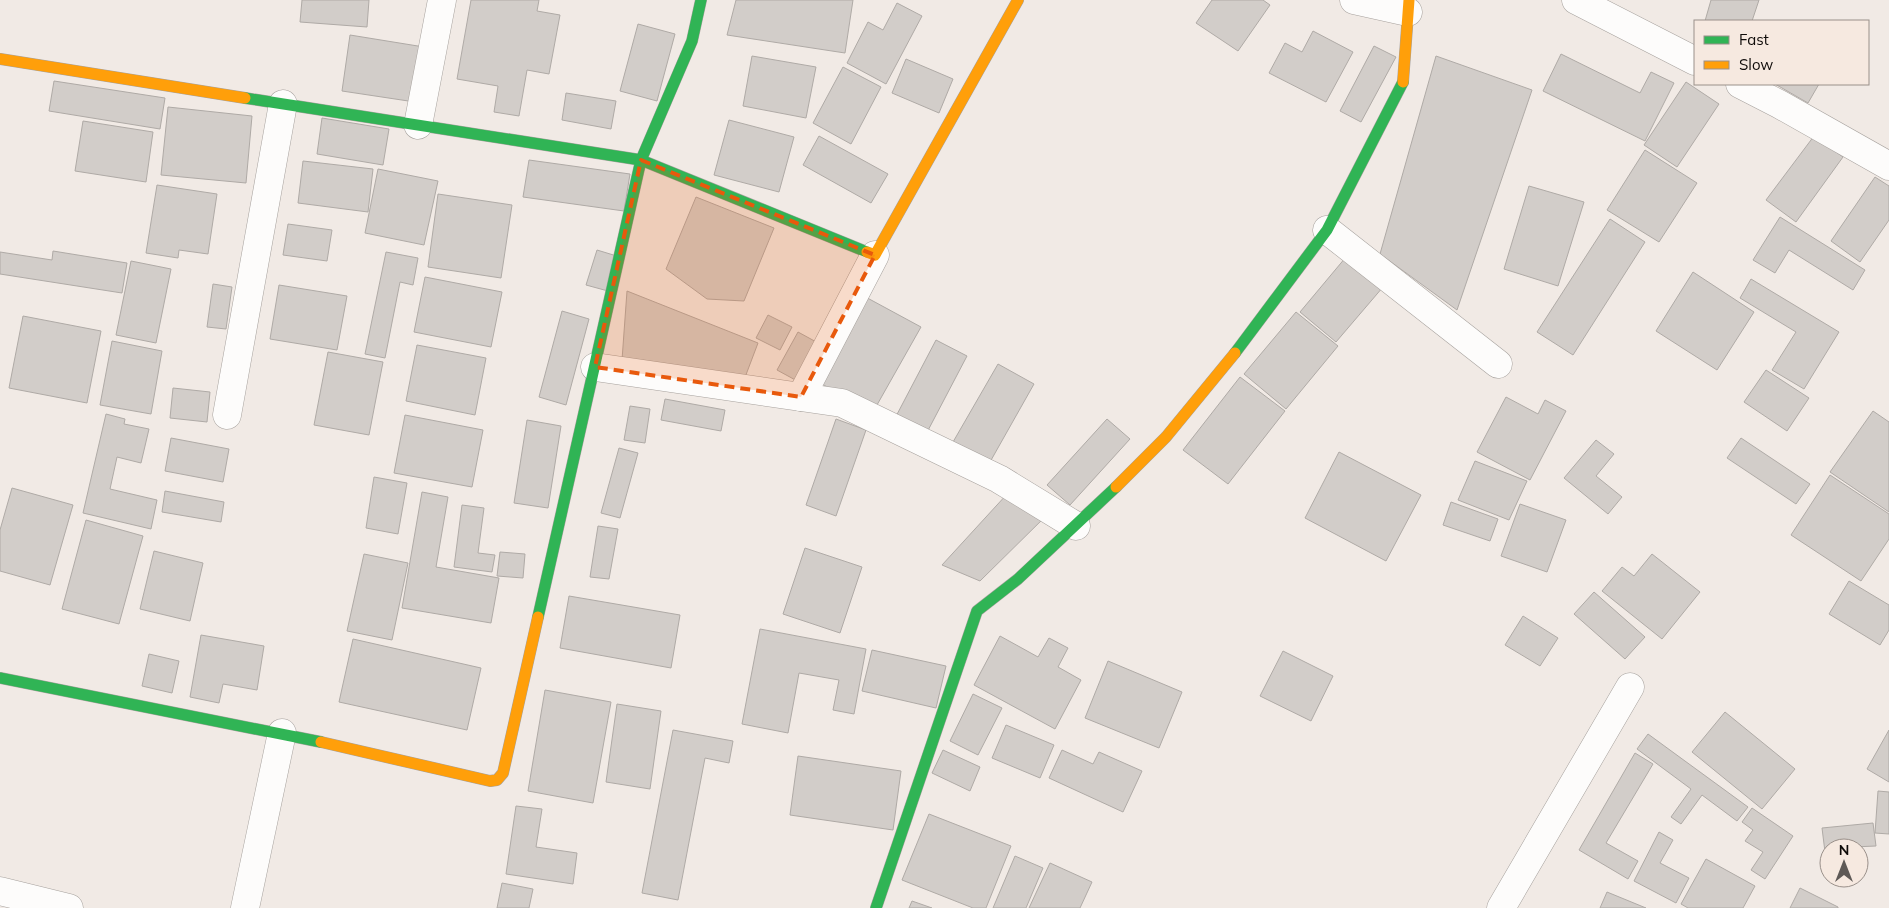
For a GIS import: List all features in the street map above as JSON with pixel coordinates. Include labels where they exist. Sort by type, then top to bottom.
[{"type":"street","points":[[418,125],[442,0]]},
{"type":"street","points":[[0,678],[282,733],[490,781],[498,780],[503,773],[641,160],[692,41],[701,0]]},
{"type":"street","points":[[801,397],[876,255],[1018,0]]},
{"type":"street","points":[[876,908],[977,611],[1018,580],[1076,526],[1166,436],[1234,355],[1327,230],[1403,85],[1408,6],[1354,0]]},
{"type":"street","points":[[1576,0],[1694,60]]},
{"type":"street","points":[[0,59],[641,160],[876,255]]},
{"type":"street","points":[[1742,85],[1889,166]]},
{"type":"street","points":[[227,415],[283,104]]},
{"type":"street","points":[[1327,230],[1498,364]]},
{"type":"street","points":[[594,367],[842,404],[999,479],[1076,526]]},
{"type":"street","points":[[1501,908],[1630,687]]},
{"type":"street","points":[[245,908],[282,733]]},
{"type":"street","points":[[0,892],[69,908]]},
{"type":"highlighted area","points":[[641,160],[875,255],[801,397],[595,367]]},
{"type":"building","points":[[302,0],[369,0],[367,27],[300,22]]},
{"type":"building","points":[[471,0],[539,0],[537,11],[560,15],[549,74],[527,70],[519,116],[494,112],[498,86],[457,79]]},
{"type":"building","points":[[736,0],[853,0],[845,53],[727,35]]},
{"type":"building","points":[[1212,0],[1263,0],[1270,5],[1238,51],[1196,23]]},
{"type":"building","points":[[1711,0],[1759,0],[1752,20],[1705,20]]},
{"type":"building","points":[[897,3],[922,16],[886,84],[847,63],[868,22],[883,30]]},
{"type":"building","points":[[638,24],[675,34],[657,101],[620,91]]},
{"type":"building","points":[[1313,31],[1353,52],[1326,102],[1269,73],[1285,43],[1302,52]]},
{"type":"building","points":[[350,35],[424,47],[415,102],[342,91]]},
{"type":"building","points":[[1374,46],[1396,57],[1361,122],[1340,111]]},
{"type":"building","points":[[1561,54],[1640,93],[1651,72],[1674,83],[1645,141],[1543,91]]},
{"type":"building","points":[[752,56],[816,67],[806,118],[743,106]]},
{"type":"building","points":[[1436,56],[1532,90],[1457,310],[1380,254]]},
{"type":"building","points":[[906,59],[953,79],[939,113],[892,93]]},
{"type":"building","points":[[843,67],[881,87],[851,144],[813,123]]},
{"type":"building","points":[[54,81],[165,98],[160,129],[49,111]]},
{"type":"building","points":[[1686,82],[1719,104],[1677,167],[1644,145]]},
{"type":"building","points":[[1777,85],[1818,85],[1808,103]]},
{"type":"building","points":[[566,93],[616,101],[611,129],[562,120]]},
{"type":"building","points":[[168,107],[252,116],[246,183],[161,175]]},
{"type":"building","points":[[322,118],[389,129],[383,165],[317,154]]},
{"type":"building","points":[[729,120],[794,137],[779,192],[714,175]]},
{"type":"building","points":[[83,121],[153,132],[146,182],[75,171]]},
{"type":"building","points":[[819,136],[888,174],[871,203],[803,165]]},
{"type":"building","points":[[1814,136],[1843,157],[1796,222],[1766,200]]},
{"type":"building","points":[[1645,150],[1697,183],[1659,242],[1607,210]]},
{"type":"building","points":[[529,160],[630,174],[624,211],[523,197]]},
{"type":"building","points":[[303,161],[373,169],[368,212],[298,203]]},
{"type":"building","points":[[378,169],[438,181],[424,245],[365,233]]},
{"type":"building","points":[[1875,177],[1889,186],[1889,220],[1860,262],[1831,241]]},
{"type":"building","points":[[157,185],[217,194],[208,254],[179,250],[178,258],[146,253]]},
{"type":"building","points":[[1529,186],[1584,202],[1558,286],[1504,269]]},
{"type":"building","points":[[438,194],[512,205],[501,278],[428,267]]},
{"type":"building","points":[[696,197],[774,228],[744,301],[707,299],[666,269]]},
{"type":"building","points":[[1780,217],[1865,270],[1853,290],[1789,250],[1775,273],[1753,260]]},
{"type":"building","points":[[1610,219],[1645,242],[1573,355],[1537,332]]},
{"type":"building","points":[[288,224],[332,230],[327,261],[283,255]]},
{"type":"building","points":[[597,250],[620,257],[608,291],[586,285]]},
{"type":"building","points":[[53,251],[127,263],[122,293],[0,274],[0,252],[52,260]]},
{"type":"building","points":[[386,252],[418,258],[413,285],[400,282],[385,358],[365,354]]},
{"type":"building","points":[[1346,257],[1383,287],[1336,342],[1300,312]]},
{"type":"building","points":[[131,261],[171,269],[156,343],[116,335]]},
{"type":"building","points":[[1693,272],[1754,312],[1717,370],[1656,331]]},
{"type":"building","points":[[425,277],[502,292],[491,347],[414,332]]},
{"type":"building","points":[[1751,279],[1839,332],[1804,389],[1772,370],[1796,332],[1740,298]]},
{"type":"building","points":[[213,284],[232,287],[226,329],[207,327]]},
{"type":"building","points":[[279,285],[347,296],[337,350],[270,339]]},
{"type":"building","points":[[627,291],[758,343],[744,380],[622,360]]},
{"type":"building","points":[[860,294],[921,327],[873,412],[813,379]]},
{"type":"building","points":[[562,311],[589,319],[566,405],[539,397]]},
{"type":"building","points":[[1296,312],[1338,346],[1286,409],[1244,374]]},
{"type":"building","points":[[768,315],[792,327],[780,350],[756,338]]},
{"type":"building","points":[[23,316],[101,331],[87,403],[9,388]]},
{"type":"building","points":[[798,332],[820,344],[799,382],[777,370]]},
{"type":"building","points":[[936,340],[967,356],[924,438],[893,422]]},
{"type":"building","points":[[112,341],[162,351],[151,414],[100,405]]},
{"type":"building","points":[[417,345],[486,358],[475,415],[406,401]]},
{"type":"building","points":[[328,352],[383,362],[369,435],[314,425]]},
{"type":"building","points":[[998,364],[1034,384],[990,462],[953,442]]},
{"type":"building","points":[[1766,370],[1809,398],[1787,431],[1744,402]]},
{"type":"building","points":[[1240,377],[1285,411],[1228,484],[1183,450]]},
{"type":"building","points":[[173,388],[210,392],[207,422],[170,418]]},
{"type":"building","points":[[1506,397],[1538,414],[1545,400],[1566,411],[1530,480],[1477,452]]},
{"type":"building","points":[[665,399],[725,410],[721,431],[661,420]]},
{"type":"building","points":[[630,406],[650,409],[645,443],[624,440]]},
{"type":"building","points":[[1873,411],[1889,422],[1889,512],[1830,472]]},
{"type":"building","points":[[106,414],[125,419],[124,424],[149,429],[141,463],[117,457],[110,489],[157,500],[151,529],[83,513]]},
{"type":"building","points":[[405,415],[483,430],[472,487],[394,473]]},
{"type":"building","points":[[836,419],[866,430],[836,516],[806,505]]},
{"type":"building","points":[[1107,419],[1130,439],[1070,505],[1047,485]]},
{"type":"building","points":[[527,420],[561,426],[548,508],[514,503]]},
{"type":"building","points":[[171,438],[229,449],[223,482],[165,471]]},
{"type":"building","points":[[1741,438],[1810,484],[1796,504],[1727,458]]},
{"type":"building","points":[[1596,440],[1614,454],[1596,476],[1622,497],[1608,514],[1564,478]]},
{"type":"building","points":[[619,448],[638,453],[620,518],[601,513]]},
{"type":"building","points":[[1339,452],[1421,495],[1386,561],[1305,518]]},
{"type":"building","points":[[1475,461],[1527,481],[1509,520],[1458,500]]},
{"type":"building","points":[[1830,475],[1889,514],[1889,539],[1861,581],[1791,535]]},
{"type":"building","points":[[374,477],[407,483],[398,534],[366,528]]},
{"type":"building","points":[[12,488],[73,505],[50,585],[0,571],[0,530]]},
{"type":"building","points":[[165,491],[224,502],[221,522],[162,512]]},
{"type":"building","points":[[422,492],[448,497],[436,567],[499,578],[491,623],[402,608]]},
{"type":"building","points":[[1008,493],[1048,514],[980,581],[942,565]]},
{"type":"building","points":[[1451,502],[1498,519],[1490,541],[1443,525]]},
{"type":"building","points":[[1520,504],[1566,520],[1547,572],[1501,556]]},
{"type":"building","points":[[462,505],[484,508],[478,553],[495,555],[492,572],[454,567]]},
{"type":"building","points":[[86,520],[143,536],[119,624],[62,609]]},
{"type":"building","points":[[598,526],[618,529],[609,579],[590,577]]},
{"type":"building","points":[[805,548],[862,567],[840,633],[783,614]]},
{"type":"building","points":[[154,551],[203,563],[190,621],[140,609]]},
{"type":"building","points":[[500,552],[525,554],[523,578],[497,576]]},
{"type":"building","points":[[364,554],[408,563],[392,640],[347,631]]},
{"type":"building","points":[[1652,554],[1700,592],[1662,639],[1602,591],[1622,567],[1634,576]]},
{"type":"building","points":[[1849,581],[1889,605],[1889,630],[1880,645],[1829,614]]},
{"type":"building","points":[[1594,592],[1645,637],[1625,659],[1574,614]]},
{"type":"building","points":[[569,596],[680,615],[671,668],[560,648]]},
{"type":"building","points":[[1523,616],[1558,638],[1540,666],[1505,645]]},
{"type":"building","points":[[760,629],[866,649],[854,714],[833,710],[839,680],[799,673],[788,733],[742,724]]},
{"type":"building","points":[[201,635],[264,646],[257,690],[223,684],[219,703],[190,697]]},
{"type":"building","points":[[1000,636],[1038,657],[1049,638],[1068,648],[1058,667],[1081,680],[1055,729],[974,685]]},
{"type":"building","points":[[353,639],[481,668],[467,730],[339,702]]},
{"type":"building","points":[[872,650],[946,666],[936,708],[862,691]]},
{"type":"building","points":[[1283,651],[1333,676],[1311,721],[1260,696]]},
{"type":"building","points":[[149,654],[179,661],[172,693],[142,686]]},
{"type":"building","points":[[1108,661],[1182,692],[1159,748],[1085,718]]},
{"type":"building","points":[[545,690],[611,702],[593,803],[528,791]]},
{"type":"building","points":[[973,694],[1002,708],[978,755],[950,741]]},
{"type":"building","points":[[617,704],[661,711],[650,789],[606,782]]},
{"type":"building","points":[[1725,712],[1795,769],[1762,809],[1692,752]]},
{"type":"building","points":[[1006,725],[1054,745],[1040,778],[992,758]]},
{"type":"building","points":[[673,730],[733,741],[729,763],[705,758],[678,900],[642,893]]},
{"type":"building","points":[[1889,730],[1889,782],[1867,769]]},
{"type":"building","points":[[1648,734],[1748,807],[1737,821],[1702,795],[1681,824],[1671,817],[1691,789],[1637,749]]},
{"type":"building","points":[[943,750],[980,767],[970,791],[932,773]]},
{"type":"building","points":[[1062,750],[1093,764],[1099,752],[1142,771],[1123,812],[1049,778]]},
{"type":"building","points":[[1635,753],[1653,764],[1606,843],[1638,861],[1628,879],[1579,850]]},
{"type":"building","points":[[798,756],[901,771],[893,830],[790,815]]},
{"type":"building","points":[[1878,791],[1889,792],[1889,834],[1875,833]]},
{"type":"building","points":[[516,806],[542,809],[536,847],[577,853],[573,884],[506,874]]},
{"type":"building","points":[[1752,808],[1793,836],[1765,879],[1751,870],[1763,852],[1745,841],[1753,830],[1742,822]]},
{"type":"building","points":[[929,814],[1011,846],[986,908],[973,908],[902,880]]},
{"type":"building","points":[[1873,823],[1876,846],[1869,846],[1869,838],[1823,838],[1822,828]]},
{"type":"building","points":[[1659,832],[1673,840],[1660,863],[1689,878],[1676,903],[1634,881]]},
{"type":"building","points":[[1015,856],[1043,868],[1026,908],[993,908]]},
{"type":"building","points":[[1706,859],[1755,886],[1743,908],[1688,908],[1681,904]]},
{"type":"building","points":[[1050,863],[1092,882],[1080,908],[1029,908]]},
{"type":"building","points":[[502,883],[533,889],[529,908],[497,908]]},
{"type":"building","points":[[1800,888],[1838,907],[1838,908],[1790,908]]},
{"type":"building","points":[[1607,892],[1646,908],[1600,908]]},
{"type":"building","points":[[912,901],[932,908],[909,908]]},
{"type":"traffic: fast","points":[[538,617],[641,160],[692,41],[701,0]]},
{"type":"traffic: fast","points":[[1235,353],[1327,230],[1403,82]]},
{"type":"traffic: fast","points":[[245,98],[641,160],[867,252]]},
{"type":"traffic: fast","points":[[876,908],[977,611],[1018,579],[1116,487]]},
{"type":"traffic: fast","points":[[0,678],[321,742]]},
{"type":"traffic: slow","points":[[867,252],[875,255],[1018,0]]},
{"type":"traffic: slow","points":[[1403,82],[1409,0]]},
{"type":"traffic: slow","points":[[0,59],[245,98]]},
{"type":"traffic: slow","points":[[1116,487],[1166,437],[1235,353]]},
{"type":"traffic: slow","points":[[321,742],[490,781],[497,780],[503,773],[538,617]]}]
